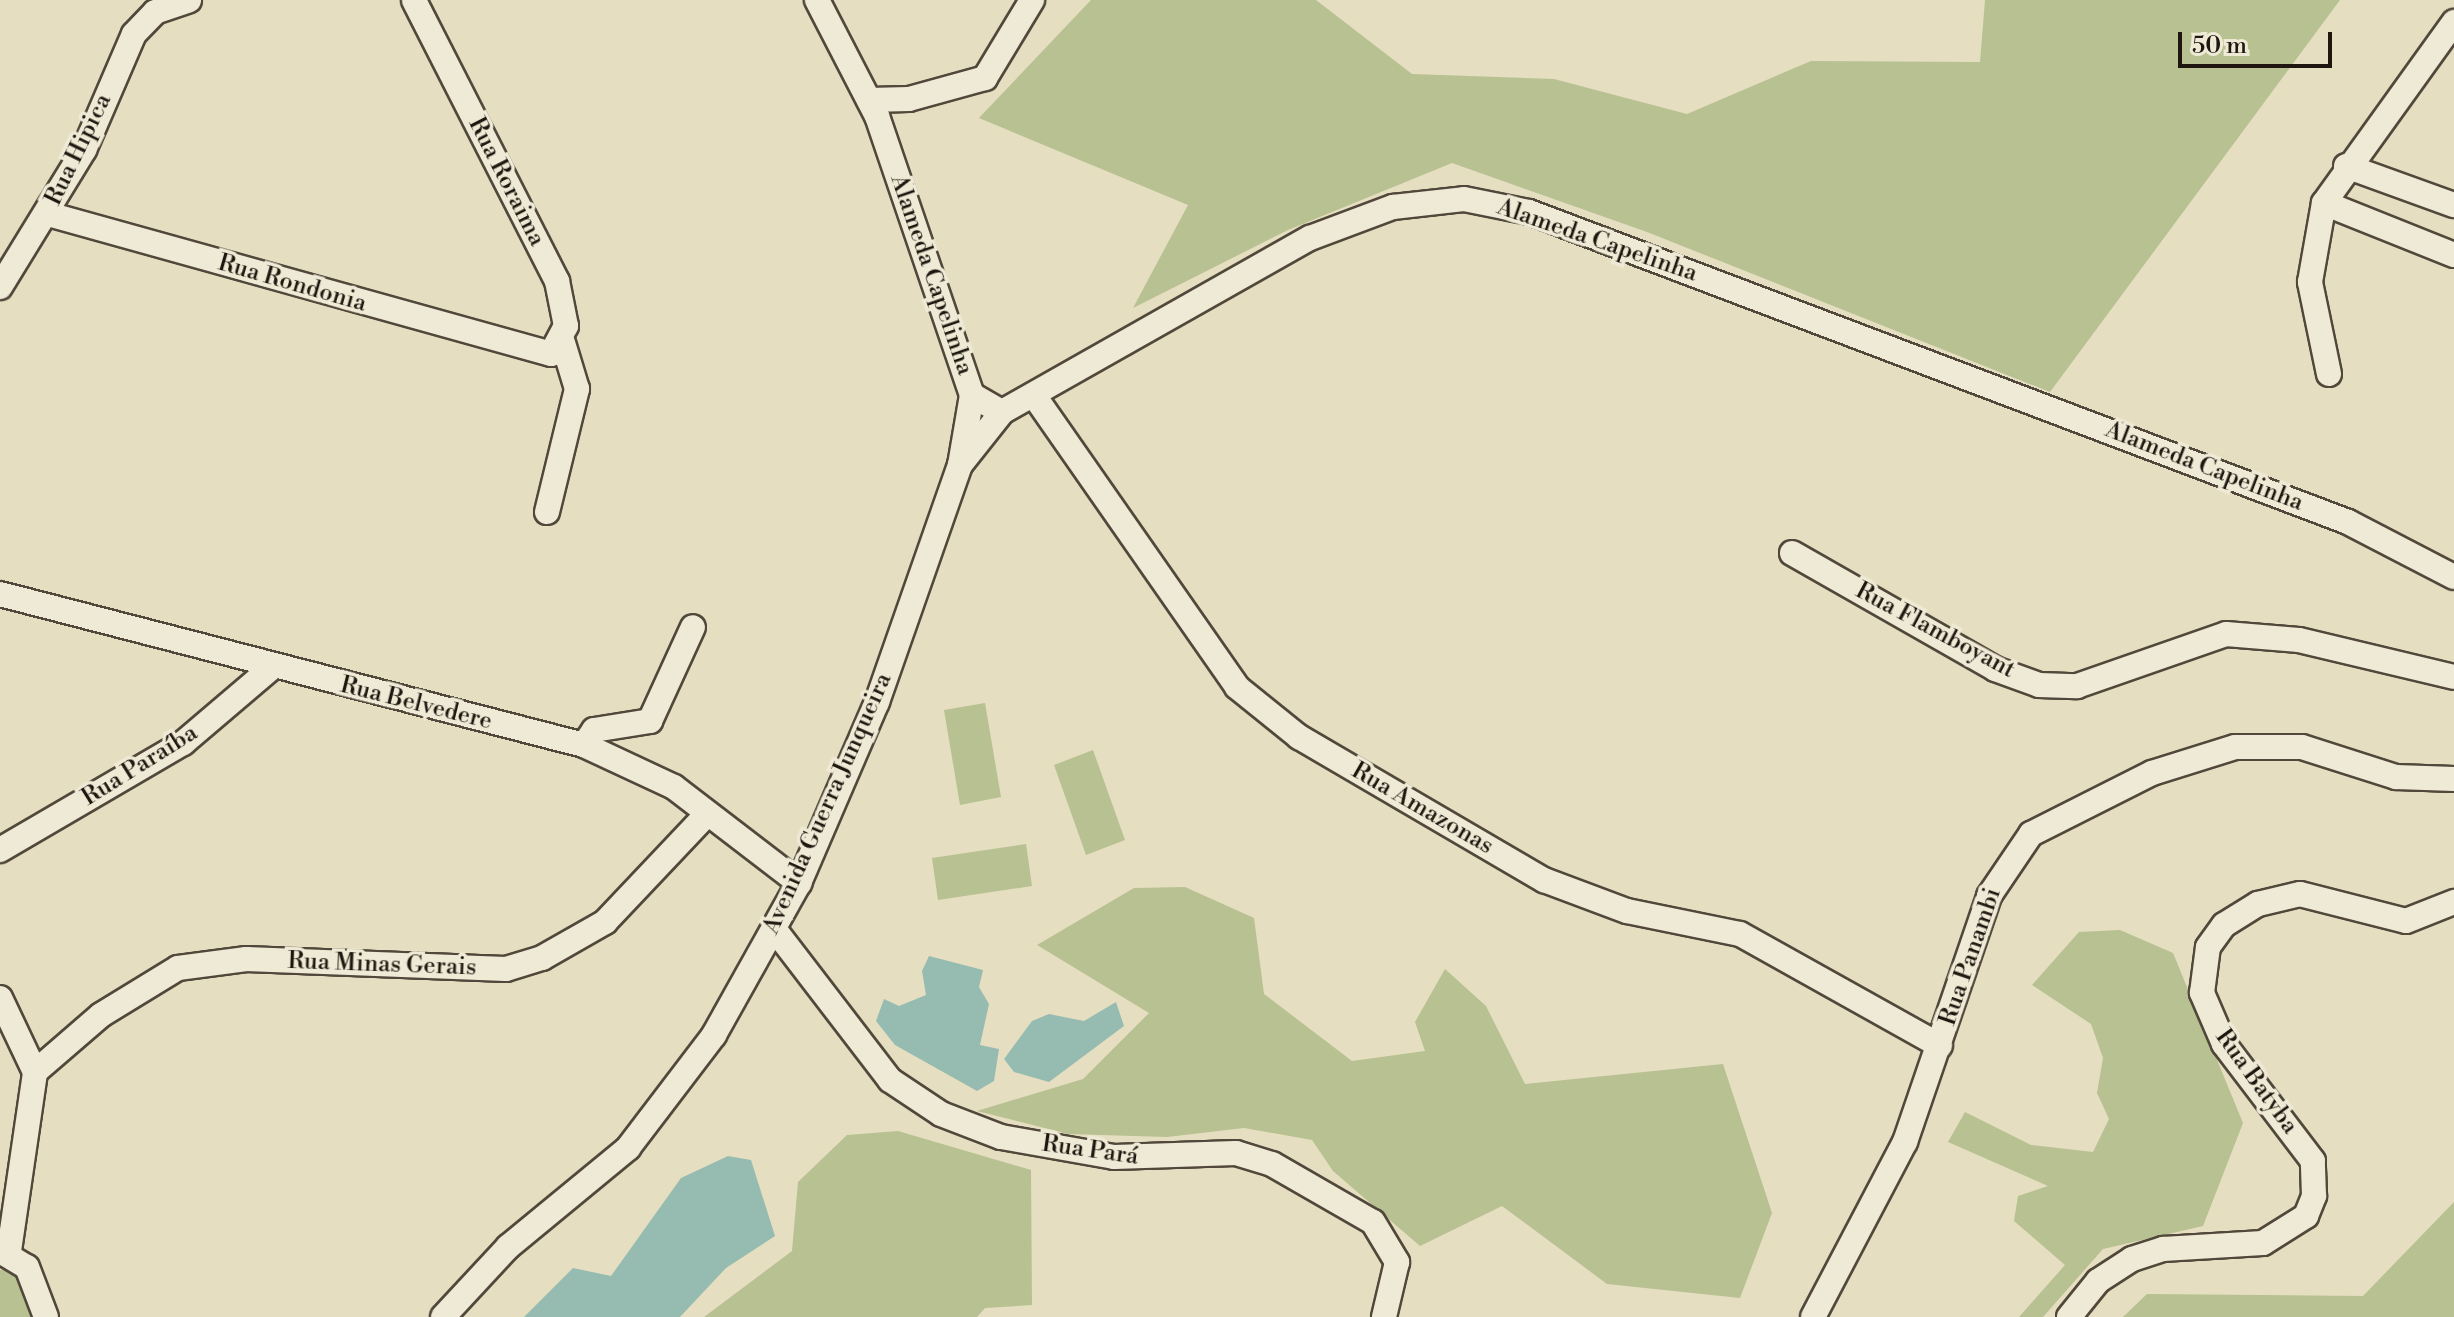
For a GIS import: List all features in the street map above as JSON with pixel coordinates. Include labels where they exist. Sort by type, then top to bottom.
[{"type":"street","name":"Rua Hipica","points":[[0,287],[48,214],[134,34],[155,12],[189,0]]},
{"type":"street","name":"Rua Roraima","points":[[414,0],[557,281],[563,343],[577,389],[547,512]]},
{"type":"street","name":"Alameda Capelinha","points":[[817,0],[869,100],[972,395],[1002,412],[1035,397],[1310,238],[1393,207],[1487,202],[2348,522],[2454,577]]},
{"type":"street","points":[[869,100],[909,99],[985,78],[1032,0]]},
{"type":"street","points":[[2329,374],[2310,282],[2324,203],[2346,166],[2454,22]]},
{"type":"street","points":[[2346,166],[2454,205]]},
{"type":"street","points":[[2324,203],[2454,255]]},
{"type":"street","name":"Rua Rondonia","points":[[48,214],[536,355],[563,343]]},
{"type":"street","name":"Avenida Guerra Junqueira","points":[[443,1317],[508,1247],[628,1148],[714,1035],[775,930],[799,883],[877,702],[960,465],[972,395]]},
{"type":"street","name":"Rua Amazonas","points":[[1035,397],[1237,687],[1263,712],[1544,880],[1627,911],[1740,934],[1940,1046]]},
{"type":"street","name":"Avenida Guerra Junqueira","points":[[960,465],[1002,412]]},
{"type":"street","name":"Rua Flamboyant","points":[[1792,553],[1995,669],[2039,685],[2090,683],[2226,634],[2299,640],[2454,677]]},
{"type":"street","name":"Rua Belvedere","points":[[0,594],[271,668],[584,745],[674,787],[799,883]]},
{"type":"street","points":[[584,745],[594,730],[650,721],[693,627]]},
{"type":"street","name":"Rua Paraíba","points":[[0,850],[183,743],[271,668]]},
{"type":"street","name":"Rua Panambi","points":[[1813,1317],[1905,1142],[2006,862],[2064,812],[2198,754],[2235,747],[2302,747],[2396,777],[2454,779]]},
{"type":"street","name":"Rua Minas Gerais","points":[[35,1072],[101,1015],[178,968],[246,959],[506,969],[542,958],[605,922],[707,814]]},
{"type":"street","name":"Rua Batyba","points":[[2069,1317],[2098,1281],[2132,1259],[2163,1249],[2263,1243],[2306,1216],[2314,1196],[2313,1161],[2224,1044],[2202,993],[2204,958],[2224,925],[2258,904],[2300,894],[2406,921],[2454,902]]},
{"type":"street","name":"Rua Pará","points":[[775,930],[890,1080],[941,1114],[1001,1137],[1114,1157],[1236,1153],[1272,1164],[1373,1222],[1397,1262],[1384,1317]]},
{"type":"street","points":[[0,998],[35,1072],[5,1251],[27,1267],[46,1317]]},
{"type":"green space","points":[[1091,0],[1316,0],[1412,74],[1554,79],[1687,114],[1811,61],[1980,62],[1985,0],[2340,0],[2050,392],[1647,232],[1452,163],[1288,230],[1133,308],[1188,205],[979,118]]},
{"type":"green space","points":[[985,703],[1001,797],[960,805],[944,710]]},
{"type":"green space","points":[[1093,750],[1125,840],[1086,855],[1054,765]]},
{"type":"green space","points":[[1026,844],[1032,886],[938,900],[932,858]]},
{"type":"green space","points":[[1185,887],[1254,918],[1264,994],[1352,1061],[1425,1051],[1415,1022],[1445,969],[1486,1006],[1525,1084],[1723,1064],[1772,1213],[1740,1298],[1607,1284],[1502,1206],[1420,1246],[1333,1171],[1312,1140],[1244,1128],[1167,1137],[1068,1134],[977,1111],[1083,1079],[1149,1013],[1037,945],[1134,888]]},
{"type":"green space","points":[[2120,930],[2173,953],[2243,1123],[2203,1226],[2103,1249],[2043,1317],[2019,1317],[2065,1265],[2014,1221],[2018,1196],[2048,1186],[1948,1142],[1965,1112],[2031,1145],[2093,1152],[2109,1119],[2097,1093],[2103,1058],[2091,1024],[2032,985],[2079,932]]},
{"type":"green space","points":[[898,1131],[1031,1170],[1032,1305],[985,1308],[977,1317],[704,1317],[792,1251],[798,1182],[847,1135]]},
{"type":"green space","points":[[2454,1202],[2454,1317],[2123,1317],[2147,1294],[2363,1296]]},
{"type":"green space","points":[[11,1269],[47,1311],[47,1317],[0,1317],[0,1270]]},
{"type":"water","points":[[929,956],[983,970],[979,987],[989,1004],[980,1045],[999,1049],[994,1081],[977,1091],[895,1045],[876,1021],[884,999],[899,1006],[926,995],[922,971]]},
{"type":"water","points":[[1116,1002],[1124,1026],[1049,1082],[1014,1072],[1004,1059],[1032,1021],[1049,1014],[1084,1021]]},
{"type":"water","points":[[728,1156],[751,1160],[775,1236],[726,1268],[680,1317],[524,1317],[573,1268],[611,1276],[681,1178]]}]
